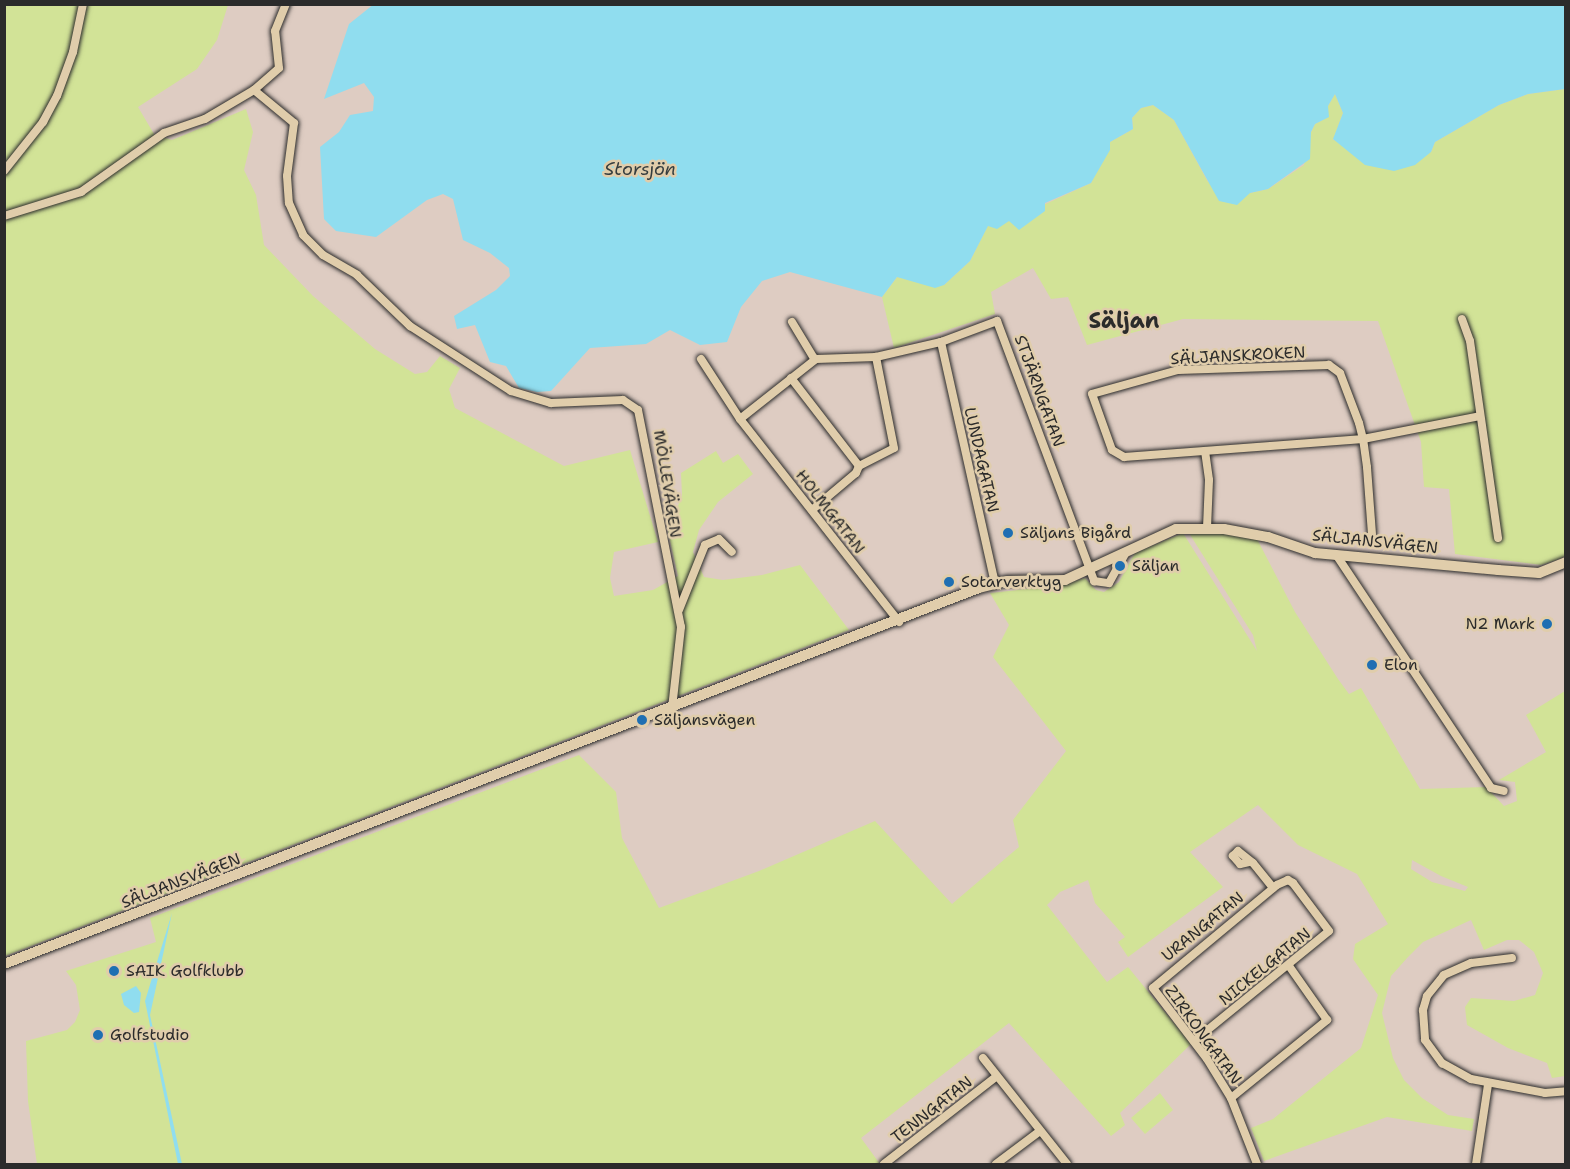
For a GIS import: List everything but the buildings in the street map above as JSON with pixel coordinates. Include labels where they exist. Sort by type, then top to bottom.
[{"type":"street","points":[[4,171],[43,122],[57,96],[73,52],[83,4]]},
{"type":"street","points":[[4,216],[81,192],[164,134],[198,123],[254,90],[279,68],[275,31],[286,4]]},
{"type":"street","name":"MÖLLEVÄGEN","points":[[254,90],[294,123],[287,191],[296,224],[316,249],[357,275],[410,326],[511,391],[551,403],[623,400],[635,406],[644,426],[661,534],[679,611],[680,634],[672,708]]},
{"type":"street","points":[[1462,319],[1470,341],[1498,538]]},
{"type":"street","points":[[701,359],[740,419],[815,360],[792,322]]},
{"type":"street","name":"STJÄRNGATAN","points":[[815,360],[876,357],[941,342],[989,322],[1001,325],[1088,570]]},
{"type":"street","name":"LUNDAGATAN","points":[[941,342],[995,583]]},
{"type":"street","points":[[812,510],[856,473],[859,466],[890,452],[894,444],[876,357]]},
{"type":"street","name":"SÄLJANSKROKEN","points":[[1205,451],[1124,457],[1112,450],[1092,394],[1178,370],[1329,365],[1340,373],[1363,439],[1372,534]]},
{"type":"street","points":[[791,378],[859,466]]},
{"type":"street","points":[[1207,527],[1209,480],[1205,451],[1363,439],[1480,416]]},
{"type":"street","name":"HOLMGATAN","points":[[740,419],[899,622]]},
{"type":"street","name":"SÄLJANSVÄGEN","points":[[4,964],[899,622],[995,583],[1065,580],[1176,529],[1207,527],[1258,535],[1315,553],[1337,556],[1539,573],[1566,562]]},
{"type":"street","points":[[679,611],[705,545],[719,539],[732,552]]},
{"type":"street","points":[[1088,570],[1094,581],[1107,585],[1127,551]]},
{"type":"street","points":[[1337,556],[1491,788],[1504,791]]},
{"type":"street","points":[[1249,862],[1273,888]]},
{"type":"street","name":"URANGATAN","points":[[1153,988],[1273,888],[1288,880]]},
{"type":"street","name":"NICKELGATAN","points":[[1194,1041],[1329,931],[1322,917],[1288,880]]},
{"type":"street","points":[[1512,958],[1456,967],[1436,982],[1423,1010],[1425,1040],[1442,1063],[1488,1085],[1545,1093],[1566,1091]]},
{"type":"street","points":[[1231,1098],[1327,1020],[1288,966]]},
{"type":"street","name":"ZIRKONGATAN","points":[[1153,988],[1194,1041],[1231,1098],[1257,1164]]},
{"type":"street","points":[[983,1058],[1067,1164]]},
{"type":"street","name":"TENNGATAN","points":[[884,1164],[997,1076]]},
{"type":"street","points":[[1476,1164],[1488,1085]]},
{"type":"street","points":[[996,1164],[1040,1131]]},
{"type":"green space","points":[[5,5],[228,5],[217,40],[197,69],[138,107],[154,134],[172,140],[246,109],[253,132],[244,170],[256,195],[264,245],[313,296],[375,349],[415,374],[427,372],[440,356],[460,368],[449,389],[455,408],[564,466],[630,450],[658,542],[614,552],[610,578],[614,596],[653,590],[678,576],[668,532],[682,495],[681,473],[716,451],[723,463],[738,454],[753,474],[718,502],[699,530],[693,552],[704,577],[723,580],[762,575],[800,565],[849,630],[5,956]]},
{"type":"green space","points":[[1565,89],[1565,556],[1560,559],[1541,565],[1455,554],[1449,489],[1424,487],[1421,442],[1378,321],[1183,319],[1087,345],[1068,297],[1051,299],[1033,268],[991,292],[995,314],[894,348],[882,297],[897,277],[944,285],[970,261],[988,225],[1009,221],[1091,183],[1110,142],[1133,129],[1132,118],[1141,108],[1153,105],[1174,120],[1208,182],[1250,193],[1268,189],[1304,165],[1311,132],[1315,124],[1328,117],[1328,106],[1335,94],[1343,113],[1333,140],[1431,152],[1435,142],[1499,105],[1528,94]]},
{"type":"green space","points":[[1218,531],[1257,539],[1295,612],[1338,679],[1349,694],[1361,688],[1420,789],[1486,787],[1504,806],[1517,801],[1515,782],[1499,780],[1546,752],[1526,715],[1565,691],[1565,1076],[1552,1078],[1547,1063],[1508,1048],[1467,1025],[1465,1007],[1471,998],[1514,1001],[1535,995],[1543,973],[1534,952],[1519,940],[1507,940],[1484,950],[1471,920],[1423,942],[1408,957],[1391,976],[1382,1013],[1393,1058],[1404,1080],[1422,1098],[1448,1115],[1474,1119],[1472,1131],[1387,1117],[1264,1161],[1251,1128],[1273,1119],[1361,1048],[1378,995],[1353,959],[1355,944],[1388,924],[1357,874],[1298,845],[1258,805],[1190,852],[1223,887],[1128,957],[1118,942],[1125,937],[1095,903],[1088,880],[1060,892],[1047,905],[1107,982],[1128,967],[1191,1044],[1120,1113],[1125,1125],[1111,1136],[1009,1023],[861,1138],[880,1164],[37,1164],[28,1101],[26,1041],[67,1030],[75,1022],[80,1010],[76,985],[66,971],[156,942],[150,918],[579,755],[616,792],[622,838],[659,908],[759,871],[875,821],[952,904],[1019,847],[1013,820],[1066,751],[993,657],[1009,625],[990,593],[1062,585],[1085,578],[1096,590],[1104,592],[1119,582],[1135,553],[1183,533],[1257,651],[1253,635],[1189,533]],"holes":[[[1412,860],[1441,876],[1468,887],[1465,891],[1432,882],[1411,869]]]},
{"type":"green space","points":[[1160,1093],[1173,1110],[1145,1134],[1131,1118]]},
{"type":"water","name":"Storsjön","points":[[374,4],[1565,5],[1565,89],[1528,94],[1499,105],[1435,142],[1431,152],[1415,165],[1394,171],[1365,165],[1333,139],[1343,113],[1335,94],[1328,106],[1329,117],[1315,124],[1311,132],[1310,159],[1268,189],[1250,193],[1237,205],[1219,201],[1174,120],[1153,105],[1141,108],[1132,118],[1133,129],[1110,142],[1110,150],[1091,183],[1045,203],[1045,211],[1019,230],[1009,221],[997,229],[988,226],[970,261],[944,285],[935,288],[897,277],[882,297],[790,272],[762,281],[741,307],[727,342],[700,345],[670,330],[646,344],[590,348],[551,391],[537,392],[519,388],[506,366],[490,362],[475,325],[457,329],[454,316],[496,290],[510,276],[509,268],[490,253],[463,240],[453,199],[443,194],[427,200],[376,237],[336,231],[324,219],[320,147],[339,132],[350,115],[373,111],[374,97],[364,83],[324,99],[349,24]]},
{"type":"water","points":[[172,913],[150,1015],[182,1164],[178,1164],[145,1001]]},
{"type":"water","points":[[136,986],[141,993],[139,1012],[134,1013],[124,1005],[121,994]]},
{"type":"place","name":"Säljans Bigård","points":[[1008,533]]},
{"type":"place","name":"Säljan","points":[[1120,566]]},
{"type":"place","name":"Sotarverktyg","points":[[949,582]]},
{"type":"place","name":"N2 Mark","points":[[1547,624]]},
{"type":"place","name":"Elon","points":[[1372,665]]},
{"type":"place","name":"Säljansvägen","points":[[642,720]]},
{"type":"place","name":"SAIK Golfklubb","points":[[114,971]]},
{"type":"place","name":"Golfstudio","points":[[98,1035]]},
{"type":"district","name":"Säljan","points":[[1124,321]]}]
